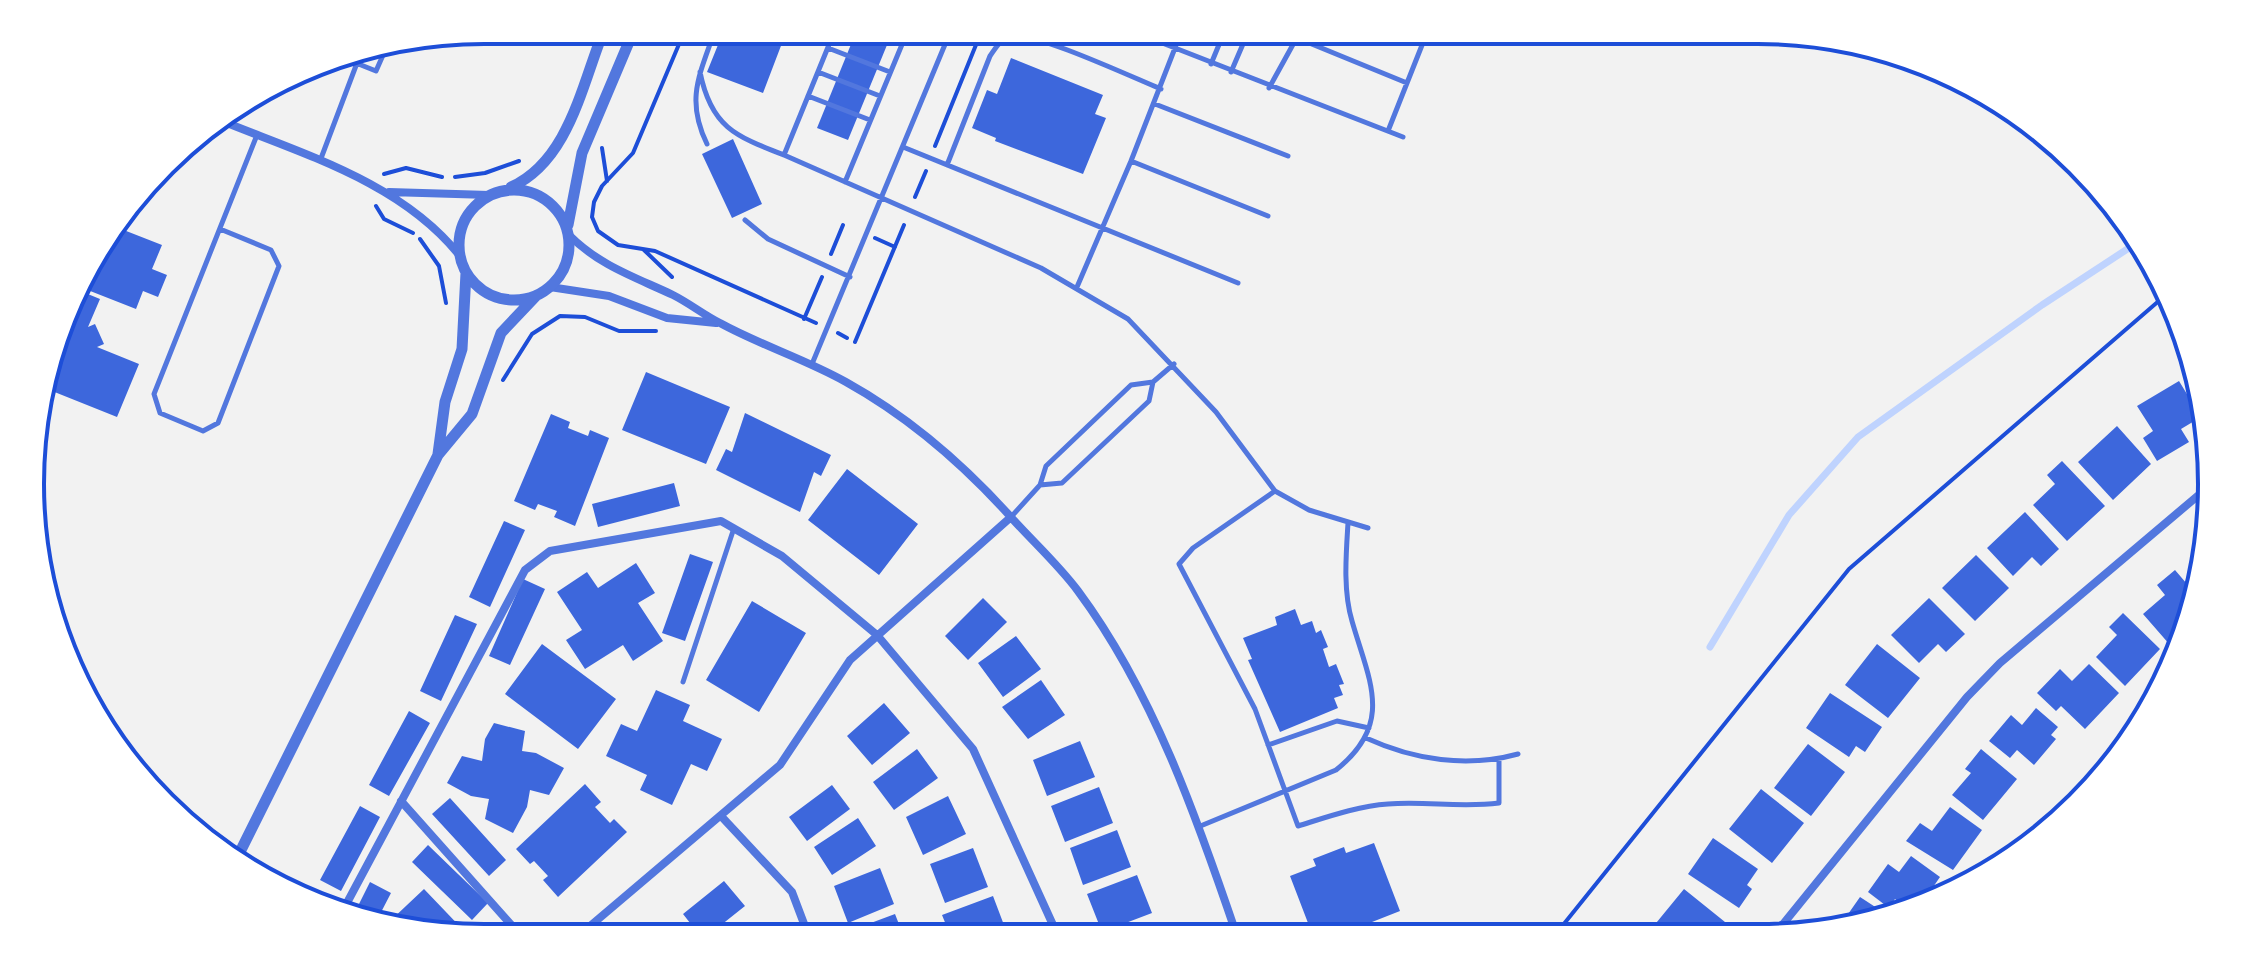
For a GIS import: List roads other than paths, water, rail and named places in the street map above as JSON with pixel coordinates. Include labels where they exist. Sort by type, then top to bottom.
[{"type":"street","points":[[388,192],[489,195],[527,180],[546,163],[561,138],[598,44]]},
{"type":"street","points":[[241,850],[438,455],[472,414],[501,333],[518,311],[550,287],[566,263],[582,153],[628,44]]},
{"type":"street","points":[[231,125],[388,192],[443,235],[460,256]]},
{"type":"street","points":[[507,189],[538,194],[561,214],[569,232],[601,262],[675,296],[721,324],[812,364],[918,429],[979,480],[1048,553],[1080,594],[1128,670],[1198,827],[1233,924]]},
{"type":"street","points":[[438,455],[445,402],[462,349],[466,273],[460,256],[459,238],[464,220],[489,195]]},
{"type":"street","points":[[466,273],[489,295],[512,300],[536,296]]},
{"type":"street","points":[[550,287],[609,296],[667,318],[721,324]]},
{"type":"street","points":[[1784,923],[1967,697],[2000,663],[2198,496]]},
{"type":"street","points":[[593,924],[780,765],[850,660],[1011,517]]},
{"type":"street","points":[[347,902],[525,570],[550,551],[721,521],[782,556],[877,635],[973,749],[1053,924]]},
{"type":"street","points":[[401,801],[511,924]]},
{"type":"street","points":[[721,816],[792,892],[804,924]]},
{"type":"lane","points":[[707,144],[694,108],[700,72],[710,44]]},
{"type":"lane","points":[[784,155],[830,44]]},
{"type":"lane","points":[[845,182],[904,44]]},
{"type":"lane","points":[[812,364],[945,44]]},
{"type":"lane","points":[[947,165],[990,56],[998,44]]},
{"type":"lane","points":[[1048,44],[1161,89]]},
{"type":"lane","points":[[1163,44],[1269,88],[1403,137]]},
{"type":"lane","points":[[1077,287],[1155,104],[1177,44]]},
{"type":"lane","points":[[1211,64],[1219,44]]},
{"type":"lane","points":[[1231,72],[1243,44]]},
{"type":"lane","points":[[1269,88],[1294,44]]},
{"type":"lane","points":[[1312,44],[1407,83]]},
{"type":"lane","points":[[1388,131],[1422,44]]},
{"type":"lane","points":[[828,48],[891,72]]},
{"type":"lane","points":[[319,162],[357,63],[376,71],[383,56]]},
{"type":"lane","points":[[700,72],[706,100],[719,121],[736,134],[1077,287],[1128,319],[1174,364],[1275,491],[1309,510],[1368,528]]},
{"type":"lane","points":[[818,72],[880,96]]},
{"type":"lane","points":[[808,96],[871,120]]},
{"type":"lane","points":[[1155,104],[1288,156]]},
{"type":"lane","points":[[220,229],[271,250],[279,266],[218,423],[203,431],[160,413],[154,394],[257,135]]},
{"type":"lane","points":[[903,147],[1238,283]]},
{"type":"lane","points":[[1131,161],[1268,216]]},
{"type":"lane","points":[[745,220],[768,239],[850,277]]},
{"type":"lane","points":[[1011,517],[1040,485],[1046,466],[1131,385],[1153,382],[1174,364]]},
{"type":"lane","points":[[1040,485],[1062,483],[1149,401],[1153,382]]},
{"type":"lane","points":[[1275,491],[1193,548],[1179,564],[1255,709],[1298,826],[1389,804],[1454,808],[1499,803],[1499,759]]},
{"type":"lane","points":[[1198,827],[1283,789],[1336,770],[1354,756],[1366,738],[1374,704],[1371,675],[1351,620],[1346,585],[1348,523]]},
{"type":"lane","points":[[683,682],[734,528]]},
{"type":"lane","points":[[1268,745],[1337,721],[1369,728]]},
{"type":"lane","points":[[1366,738],[1395,751],[1437,760],[1499,759],[1518,754]]},
{"type":"waterway","points":[[1710,647],[1789,515],[1858,437],[2042,305],[2129,248]]}]
